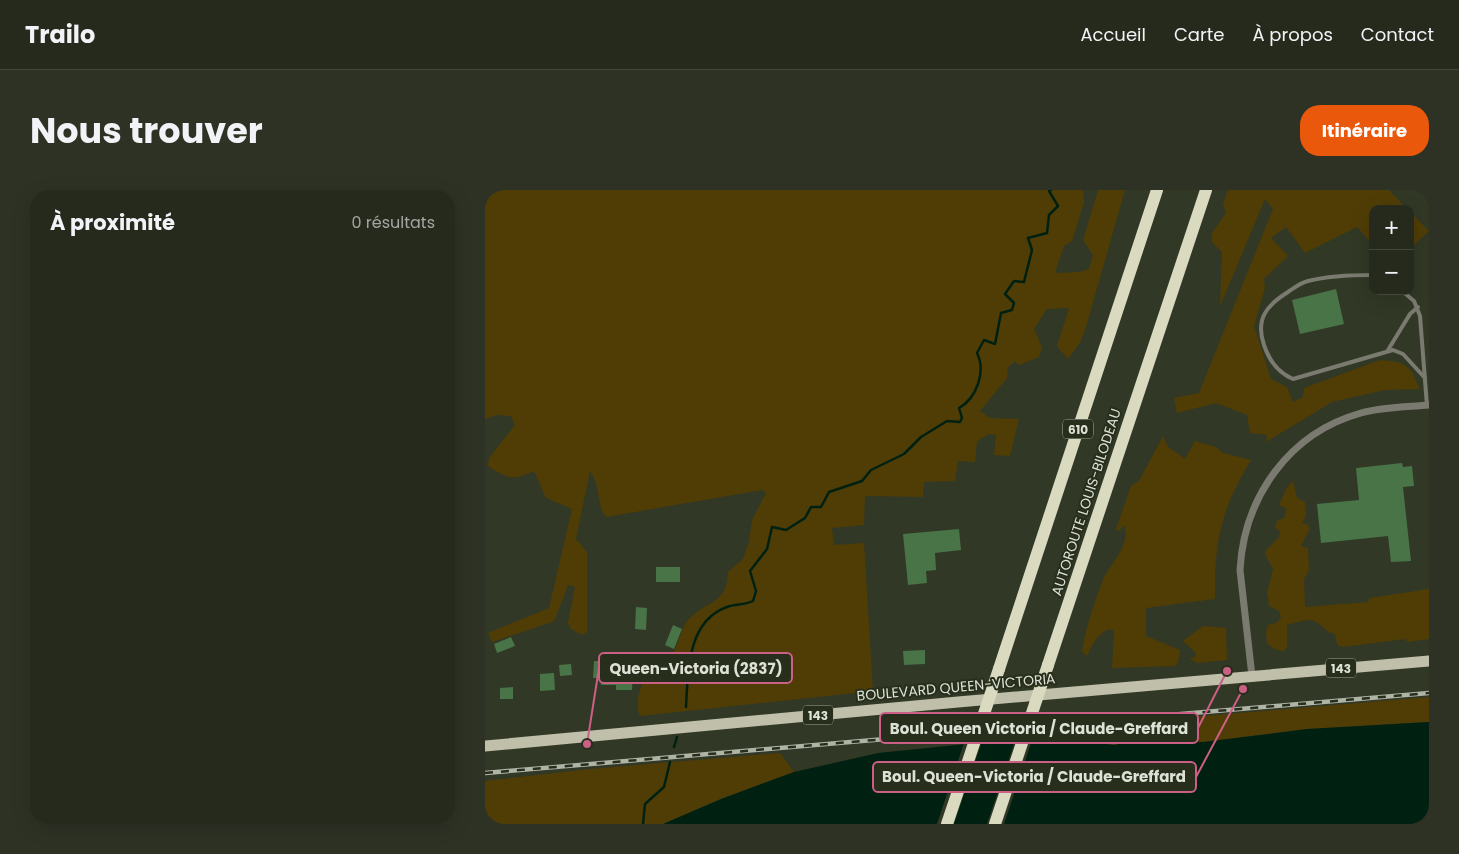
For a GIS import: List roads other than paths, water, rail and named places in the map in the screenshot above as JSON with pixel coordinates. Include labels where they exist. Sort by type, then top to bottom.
[{"type":"highway","name":"610","points":[[947,824],[1157,190]]},
{"type":"highway","name":"AUTOROUTE LOUIS-BILODEAU","points":[[995,824],[1206,190]]},
{"type":"main road","name":"BOULEVARD QUEEN-VICTORIA","points":[[485,746],[1429,661]]},
{"type":"street","points":[[1253,676],[1240,570],[1241,555],[1249,518],[1265,484],[1295,449],[1333,424],[1377,410],[1428,406]]},
{"type":"lane","points":[[1369,275],[1309,281],[1297,285],[1269,306],[1262,319],[1261,336],[1274,364],[1285,376],[1293,379],[1388,350],[1403,354],[1425,378]]},
{"type":"lane","points":[[1406,295],[1418,307],[1428,406]]},
{"type":"lane","points":[[1388,350],[1410,314],[1418,307]]},
{"type":"waterway","points":[[686,707],[689,664],[697,636],[704,624],[714,614],[727,607],[753,601],[756,591],[750,571],[767,549],[772,527],[786,530],[805,518],[811,507],[821,507],[829,492],[862,481],[871,470],[904,454],[921,437],[947,421],[960,422],[962,418],[959,408],[971,398],[980,376],[980,360],[977,353],[984,340],[995,344],[1001,313],[1012,310],[1014,303],[1005,294],[1014,281],[1024,282],[1032,250],[1028,238],[1047,233],[1049,215],[1058,206],[1049,191],[1051,190]]},
{"type":"waterway","points":[[674,747],[677,737]]},
{"type":"waterway","points":[[643,824],[645,804],[664,787],[670,762]]},
{"type":"railway","points":[[485,773],[1429,693]]},
{"type":"place","name":"Boul. Queen Victoria / Claude-Greffard","points":[[1227,671]]},
{"type":"place","name":"Boul. Queen-Victoria / Claude-Greffard","points":[[1243,689]]},
{"type":"place","name":"Queen-Victoria (2837)","points":[[587,744]]}]
